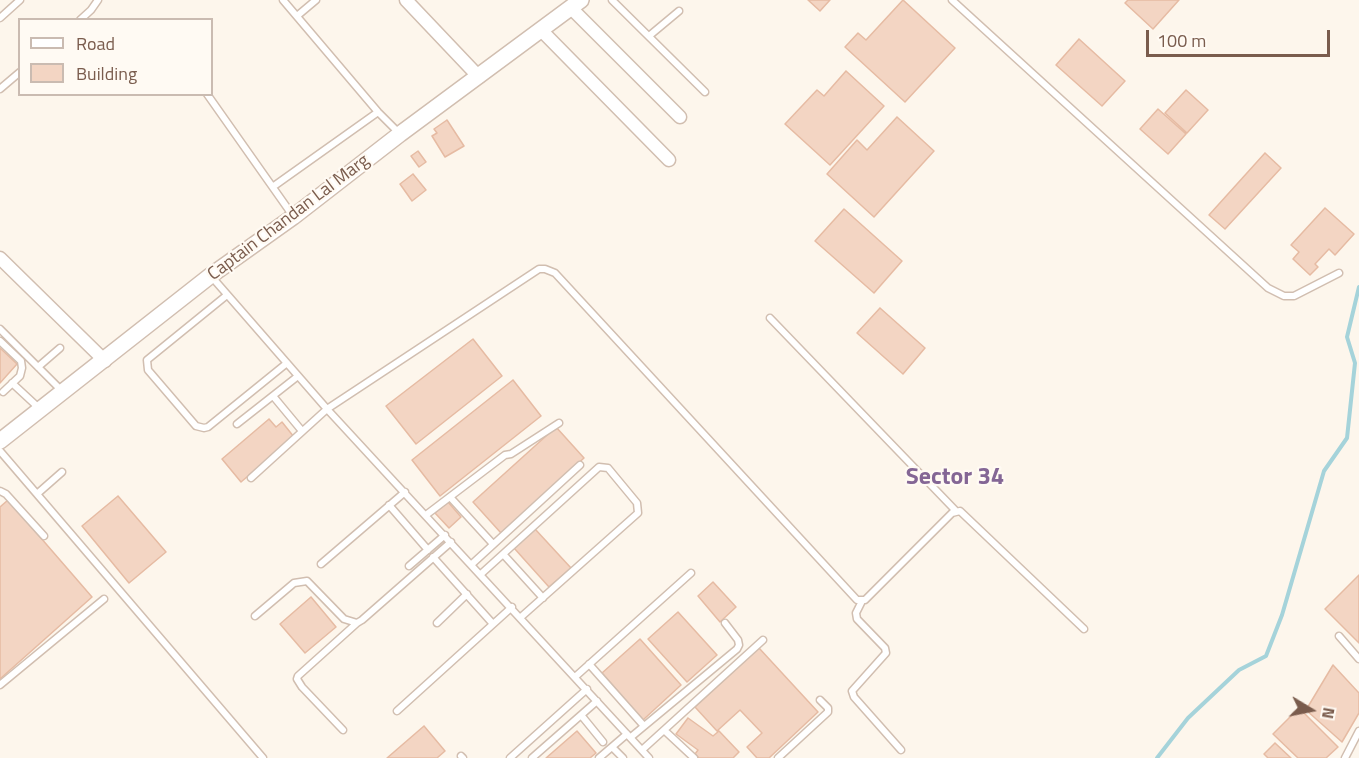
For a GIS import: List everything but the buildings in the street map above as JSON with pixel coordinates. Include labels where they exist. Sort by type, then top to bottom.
[{"type":"street","points":[[406,0],[479,77]]},
{"type":"street","points":[[576,4],[680,117]]},
{"type":"street","name":"Captain Chandan Lal Marg","points":[[0,441],[105,361],[210,276],[293,217],[400,134],[576,4]]},
{"type":"street","points":[[541,30],[669,160]]},
{"type":"street","points":[[0,258],[105,361]]},
{"type":"lane","points":[[0,18],[20,0]]},
{"type":"lane","points":[[82,18],[98,0]]},
{"type":"lane","points":[[283,0],[378,112],[400,134]]},
{"type":"lane","points":[[297,16],[316,0]]},
{"type":"lane","points":[[612,0],[705,92]]},
{"type":"lane","points":[[952,0],[1268,288],[1284,296],[1294,296],[1339,273]]},
{"type":"lane","points":[[649,36],[679,11]]},
{"type":"lane","points":[[0,89],[18,74]]},
{"type":"lane","points":[[208,96],[274,186],[293,217]]},
{"type":"lane","points":[[274,186],[378,112]]},
{"type":"lane","points":[[251,478],[327,409],[538,269],[550,270],[851,596],[862,601]]},
{"type":"lane","points":[[210,276],[327,409],[649,758]]},
{"type":"lane","points":[[227,295],[147,360],[148,370],[196,426],[208,427],[287,363]]},
{"type":"lane","points":[[770,318],[956,511],[965,514],[1084,629]]},
{"type":"lane","points":[[0,329],[63,392]]},
{"type":"lane","points":[[0,340],[21,362],[22,368],[20,375],[3,392]]},
{"type":"lane","points":[[38,367],[60,348]]},
{"type":"lane","points":[[237,424],[298,376]]},
{"type":"lane","points":[[12,383],[41,410]]},
{"type":"lane","points":[[273,396],[302,431]]},
{"type":"lane","points":[[426,515],[505,455],[511,454],[559,423]]},
{"type":"lane","points":[[0,451],[263,758]]},
{"type":"lane","points":[[472,564],[580,465]]},
{"type":"lane","points":[[481,574],[599,467],[608,468],[638,504],[638,513],[521,617]]},
{"type":"lane","points":[[37,494],[62,472]]},
{"type":"lane","points":[[0,491],[6,494],[44,536]]},
{"type":"lane","points":[[321,564],[405,492]]},
{"type":"lane","points":[[450,497],[493,544]]},
{"type":"lane","points":[[389,506],[428,550]]},
{"type":"lane","points":[[901,750],[852,692],[886,653],[885,648],[857,619],[856,613],[862,601],[956,511]]},
{"type":"lane","points":[[409,566],[445,535]]},
{"type":"lane","points":[[343,730],[302,687],[297,679],[298,676],[451,542]]},
{"type":"lane","points":[[503,554],[543,598]]},
{"type":"lane","points":[[433,557],[493,624]]},
{"type":"lane","points":[[575,677],[691,573]]},
{"type":"lane","points":[[255,616],[294,584],[307,581],[344,619],[357,623]]},
{"type":"lane","points":[[436,623],[467,594]]},
{"type":"lane","points":[[0,686],[104,599]]},
{"type":"lane","points":[[397,711],[512,607]]},
{"type":"lane","points":[[599,758],[644,726],[737,648],[738,640],[725,623]]},
{"type":"lane","points":[[1339,636],[1359,658]]},
{"type":"lane","points":[[642,750],[763,640]]},
{"type":"lane","points":[[589,664],[644,726]]},
{"type":"lane","points":[[510,758],[586,689]]},
{"type":"lane","points":[[778,758],[828,712],[828,708],[820,700]]},
{"type":"lane","points":[[531,758],[597,701]]},
{"type":"lane","points":[[581,715],[603,742]]},
{"type":"lane","points":[[664,730],[694,758]]},
{"type":"lane","points":[[1345,758],[1359,731]]},
{"type":"lane","points":[[612,747],[623,758]]},
{"type":"waterway","points":[[1157,758],[1188,718],[1239,670],[1266,656],[1282,615],[1324,471],[1347,438],[1355,363],[1347,337],[1359,287]]},
{"type":"district","name":"Sector 34","points":[[955,478]]}]
